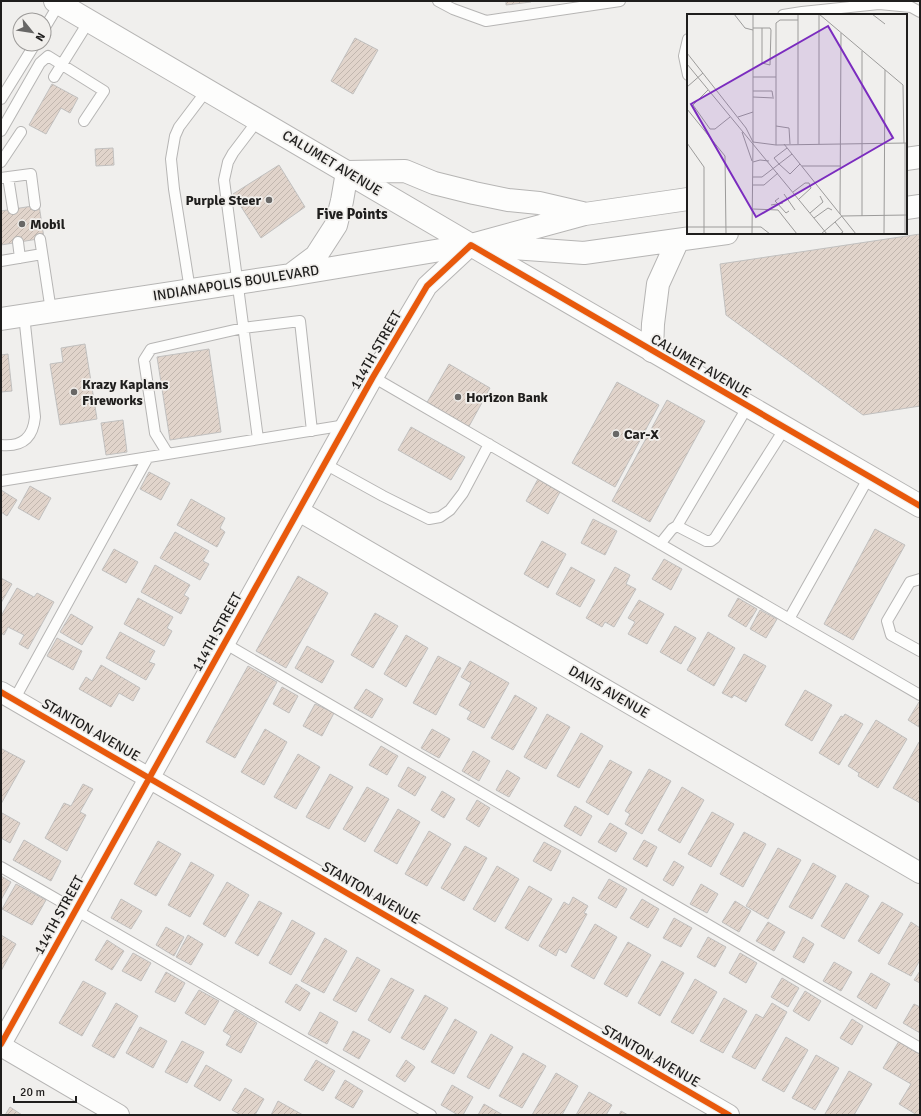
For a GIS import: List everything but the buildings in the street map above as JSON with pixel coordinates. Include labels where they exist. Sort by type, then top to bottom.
[{"type":"main road","name":"CALUMET AVENUE","points":[[57,2],[652,351],[920,506]]},
{"type":"main road","points":[[907,159],[920,157]]},
{"type":"main road","points":[[290,275],[316,256],[336,226],[347,172],[405,171],[434,183],[474,193],[508,200],[539,203],[585,214]]},
{"type":"main road","name":"INDIANAPOLIS BOULEVARD","points":[[1,319],[290,275],[471,245],[585,214],[687,198]]},
{"type":"main road","points":[[907,208],[920,206]]},
{"type":"main road","name":"INDIANAPOLIS BOULEVARD","points":[[471,245],[584,253],[721,234]]},
{"type":"main road","points":[[652,351],[653,324],[658,284],[678,240]]},
{"type":"street","name":"114TH STREET","points":[[1,1045],[373,377],[427,286],[471,245]]},
{"type":"street","name":"DAVIS AVENUE","points":[[298,511],[920,873]]},
{"type":"street","name":"STANTON AVENUE","points":[[8,696],[729,1115]]},
{"type":"street","points":[[1,1045],[118,1115]]},
{"type":"lane","points":[[438,1],[453,9],[486,21],[620,1]]},
{"type":"lane","points":[[52,12],[57,2]]},
{"type":"lane","points":[[789,14],[879,4],[911,7],[920,12]]},
{"type":"lane","points":[[54,78],[90,21]]},
{"type":"lane","points":[[687,43],[684,56],[687,70]]},
{"type":"lane","points":[[1,99],[29,52]]},
{"type":"lane","points":[[1,131],[40,63],[48,56],[104,91],[84,121]]},
{"type":"lane","points":[[190,290],[174,189],[171,159],[175,136],[179,128],[207,90]]},
{"type":"lane","points":[[258,120],[233,153],[228,162],[224,180],[258,440]]},
{"type":"lane","points":[[1,162],[21,132]]},
{"type":"lane","points":[[13,209],[4,178],[31,174],[34,205]]},
{"type":"lane","points":[[40,239],[51,311]]},
{"type":"lane","points":[[18,242],[20,258]]},
{"type":"lane","points":[[1,261],[42,254]]},
{"type":"lane","points":[[1,445],[17,444],[28,438],[34,427],[35,417],[24,315]]},
{"type":"lane","points":[[168,454],[155,433],[144,360],[151,349],[243,328],[300,321],[312,431]]},
{"type":"lane","points":[[373,377],[920,695]]},
{"type":"lane","points":[[660,544],[672,529],[677,526],[748,406]]},
{"type":"lane","points":[[1,481],[346,425]]},
{"type":"lane","points":[[677,526],[706,542],[715,538],[785,428]]},
{"type":"lane","points":[[325,464],[429,519],[440,517],[450,510],[463,493],[489,444]]},
{"type":"lane","points":[[8,696],[148,457]]},
{"type":"lane","points":[[789,619],[869,477]]},
{"type":"lane","points":[[920,579],[910,582],[887,621],[891,635],[920,651]]},
{"type":"lane","points":[[224,643],[920,1048]]},
{"type":"lane","points":[[1,868],[431,1115]]},
{"type":"cycle path","points":[[1,1044],[373,377],[427,286],[471,245],[920,506]]},
{"type":"cycle path","points":[[1,692],[729,1115]]},
{"type":"place","name":"Purple Steer","points":[[269,200]]},
{"type":"place","name":"Mobil","points":[[22,224]]},
{"type":"place","name":"Krazy Kaplans Fireworks","points":[[74,392]]},
{"type":"place","name":"Horizon Bank","points":[[458,397]]},
{"type":"place","name":"Car-X","points":[[616,434]]},
{"type":"district","name":"Five Points","points":[[352,214]]}]
